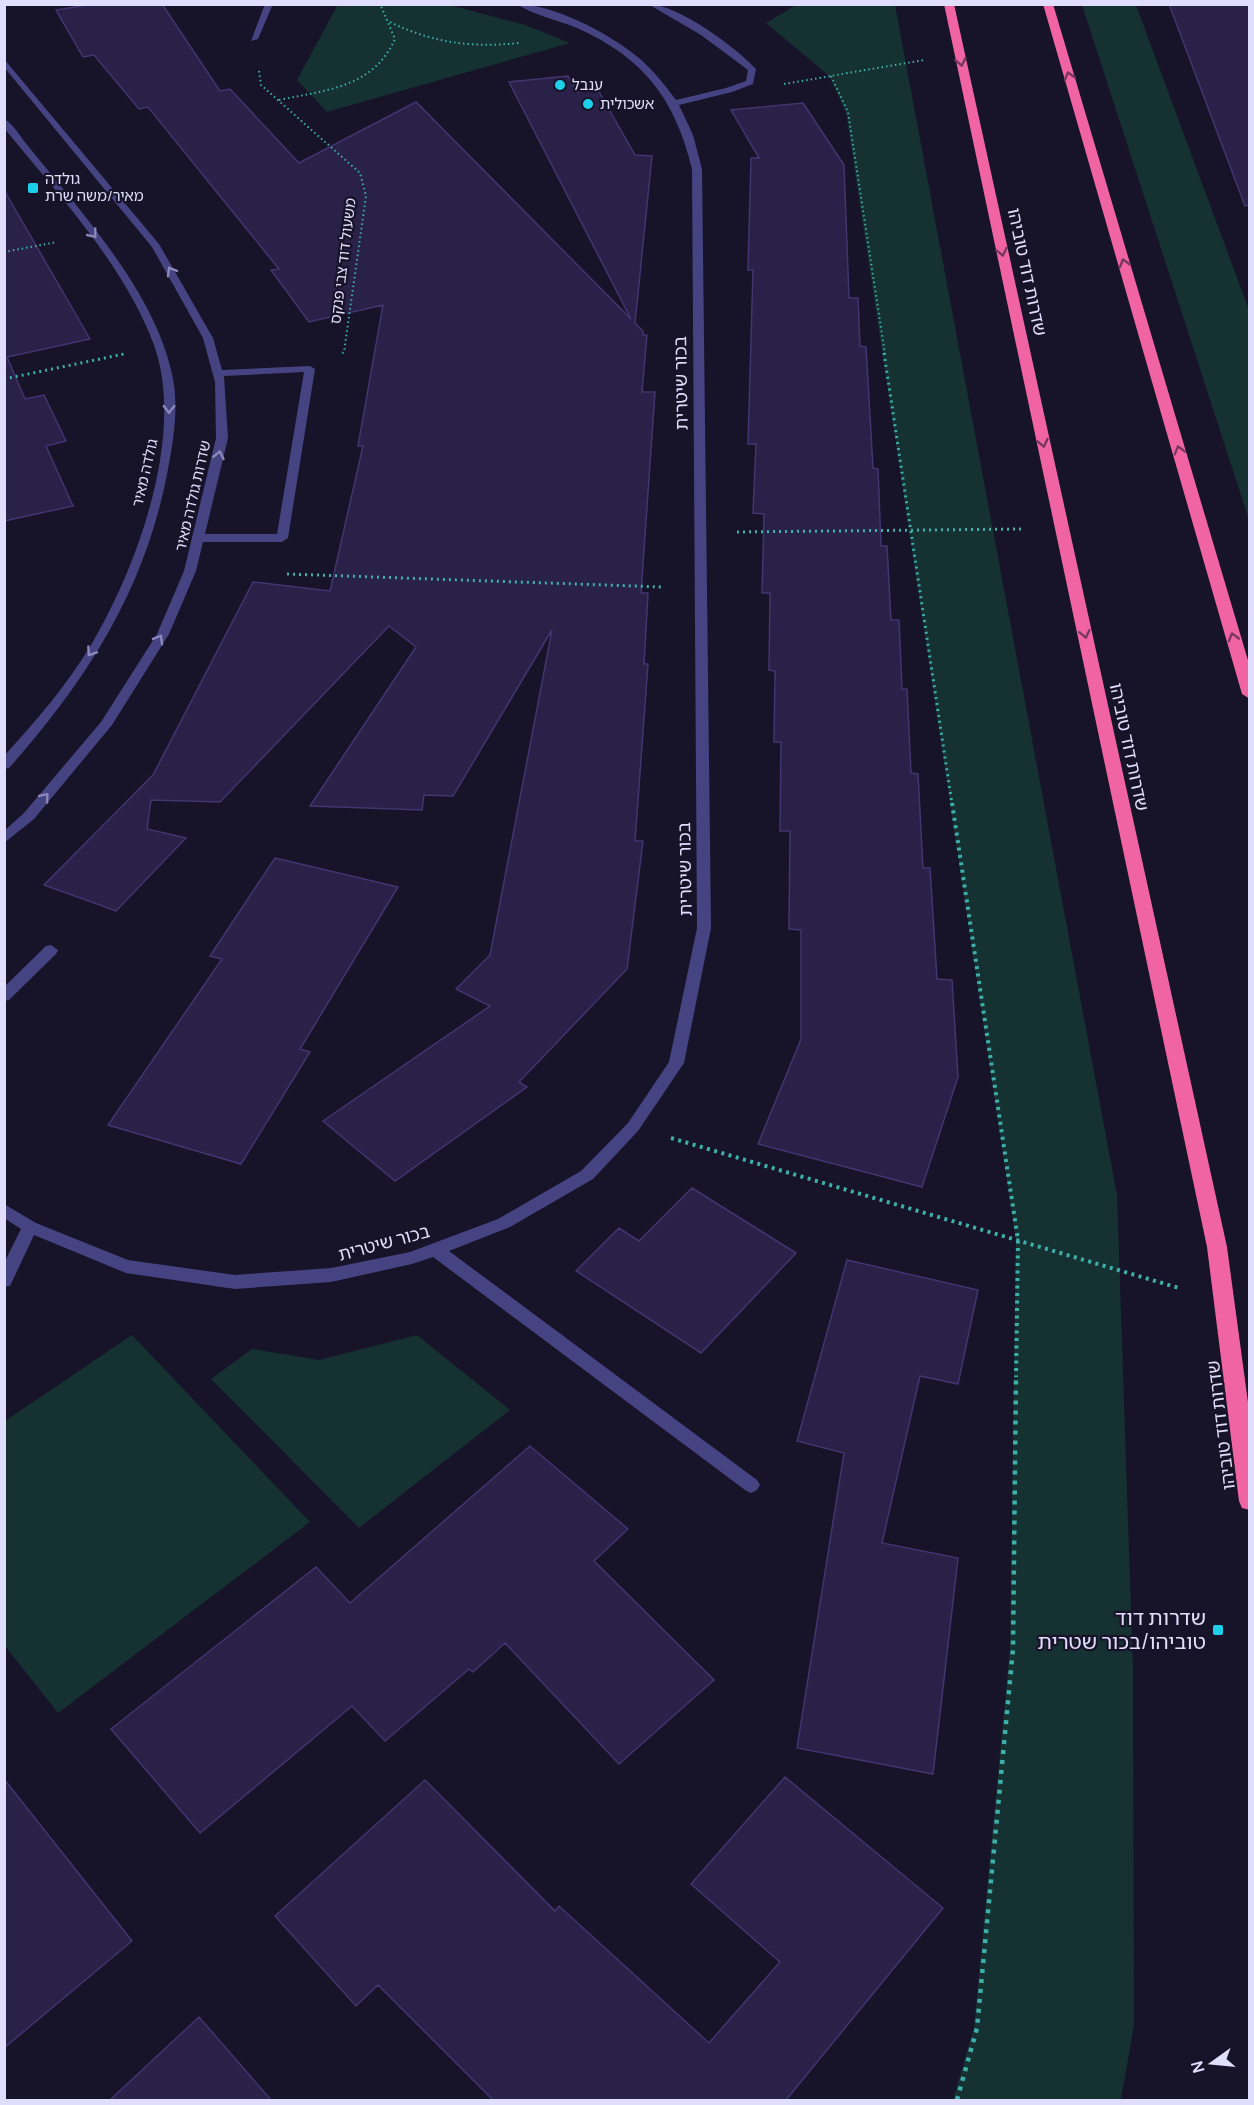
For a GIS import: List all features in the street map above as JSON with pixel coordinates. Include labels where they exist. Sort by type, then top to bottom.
[{"type":"highway","name":"שדרות דוד טוביהו","points":[[949,4],[1217,1247],[1250,1501]]},
{"type":"highway","points":[[1048,4],[1250,694]]},
{"type":"street","points":[[254,39],[269,4]]},
{"type":"street","name":"בכור שיטרית","points":[[4,1210],[30,1227],[126,1266],[235,1282],[331,1275],[412,1258],[504,1223],[587,1175],[633,1127],[676,1063],[704,927],[696,169],[693,144],[666,90],[628,53],[579,26],[520,4]]},
{"type":"street","points":[[652,4],[675,15],[722,45],[752,69],[750,82],[729,90],[674,103]]},
{"type":"street","name":"שדרות גולדה מאיר","points":[[4,61],[156,246],[208,338],[218,373],[222,438],[200,538],[190,571],[163,634],[106,725],[29,816],[4,839]]},
{"type":"street","name":"גולדה מאיר","points":[[4,122],[111,256],[160,346],[170,387],[169,440],[139,557],[107,628],[50,714],[4,765]]},
{"type":"street","points":[[200,538],[282,538],[310,369],[218,373]]},
{"type":"street","points":[[4,996],[51,950]]},
{"type":"street","points":[[4,1281],[30,1227]]},
{"type":"street","points":[[435,1249],[752,1485]]},
{"type":"path","points":[[278,101],[338,86],[368,74],[384,60],[395,39],[390,21],[380,4]]},
{"type":"path","points":[[390,21],[418,37],[475,46],[534,41],[579,26]]},
{"type":"path","name":"משעול דוד צבי פנקס","points":[[254,39],[261,85],[360,173],[366,196],[344,352],[310,369]]},
{"type":"path","points":[[775,86],[960,54]]},
{"type":"path","points":[[831,76],[848,112],[913,531],[1018,1240],[1013,1649],[977,2028],[957,2100]]},
{"type":"path","points":[[4,252],[94,235]]},
{"type":"path","points":[[4,380],[160,346]]},
{"type":"path","points":[[700,533],[1062,529]]},
{"type":"path","points":[[285,574],[700,588]]},
{"type":"path","points":[[633,1127],[1225,1301]]},
{"type":"green space","points":[[338,4],[450,5],[525,25],[570,43],[327,112],[297,80]]},
{"type":"green space","points":[[796,5],[895,5],[1117,1195],[1133,1669],[1134,2025],[1121,2100],[953,2100],[974,2027],[1010,1649],[1016,1240],[846,112],[829,76],[766,23]]},
{"type":"green space","points":[[1082,5],[1136,5],[1249,310],[1249,520]]},
{"type":"green space","points":[[132,1335],[310,1522],[58,1713],[5,1646],[5,1421]]},
{"type":"green space","points":[[417,1335],[510,1410],[359,1528],[211,1379],[252,1349],[319,1360]]},
{"type":"building","points":[[93,4],[162,4],[220,91],[230,89],[299,163],[416,102],[631,319],[509,82],[568,76],[577,92],[598,90],[635,155],[652,156],[635,323],[643,331],[643,335],[647,335],[642,392],[655,392],[641,593],[648,593],[644,664],[648,664],[635,841],[643,841],[627,969],[519,1082],[527,1087],[395,1181],[323,1121],[490,1006],[456,989],[490,955],[552,630],[453,796],[424,795],[422,810],[310,806],[416,647],[389,626],[220,802],[151,800],[147,829],[186,838],[116,911],[44,885],[153,775],[253,582],[330,591],[363,446],[358,446],[383,305],[309,322],[271,270],[279,269],[148,107],[139,109],[94,55],[83,57],[56,10]]},
{"type":"building","points":[[1169,4],[1250,4],[1250,205],[1245,206]]},
{"type":"building","points":[[803,103],[844,165],[849,298],[858,298],[860,346],[866,347],[873,468],[878,469],[881,546],[887,546],[891,620],[899,620],[902,689],[907,689],[911,773],[918,774],[923,868],[930,868],[937,979],[952,980],[958,1077],[922,1187],[758,1144],[801,1039],[801,930],[789,929],[790,831],[780,831],[781,742],[774,742],[775,671],[769,670],[770,593],[762,593],[764,514],[753,513],[756,444],[748,444],[753,270],[748,270],[751,158],[759,158],[731,110]]},
{"type":"building","points":[[4,190],[90,339],[7,357],[25,399],[44,395],[66,441],[46,446],[73,506],[4,521]]},
{"type":"building","points":[[275,858],[398,887],[300,1049],[310,1052],[241,1164],[108,1125],[222,959],[210,956]]},
{"type":"building","points":[[692,1188],[796,1253],[701,1353],[576,1271],[619,1228],[639,1241]]},
{"type":"building","points":[[847,1260],[978,1290],[958,1384],[920,1376],[882,1543],[958,1558],[933,1774],[797,1748],[844,1453],[797,1441]]},
{"type":"building","points":[[530,1446],[628,1529],[594,1561],[714,1680],[619,1764],[505,1643],[473,1672],[469,1669],[385,1741],[352,1706],[200,1833],[111,1729],[316,1567],[350,1603]]},
{"type":"building","points":[[785,1777],[943,1908],[786,2100],[493,2100],[378,1985],[356,2006],[275,1916],[425,1780],[555,1911],[559,1906],[709,2043],[780,1962],[691,1884]]},
{"type":"building","points":[[4,1779],[132,1941],[4,2048]]},
{"type":"building","points":[[199,2017],[271,2100],[110,2100]]},
{"type":"place","name":"ענבל","points":[[560,85]]},
{"type":"place","name":"אשכולית","points":[[588,104]]},
{"type":"place","name":"גולדה מאיר/משה שרת","points":[[33,188]]},
{"type":"place","name":"שדרות דוד טוביהו/בכור שטרית","points":[[1218,1630]]}]
